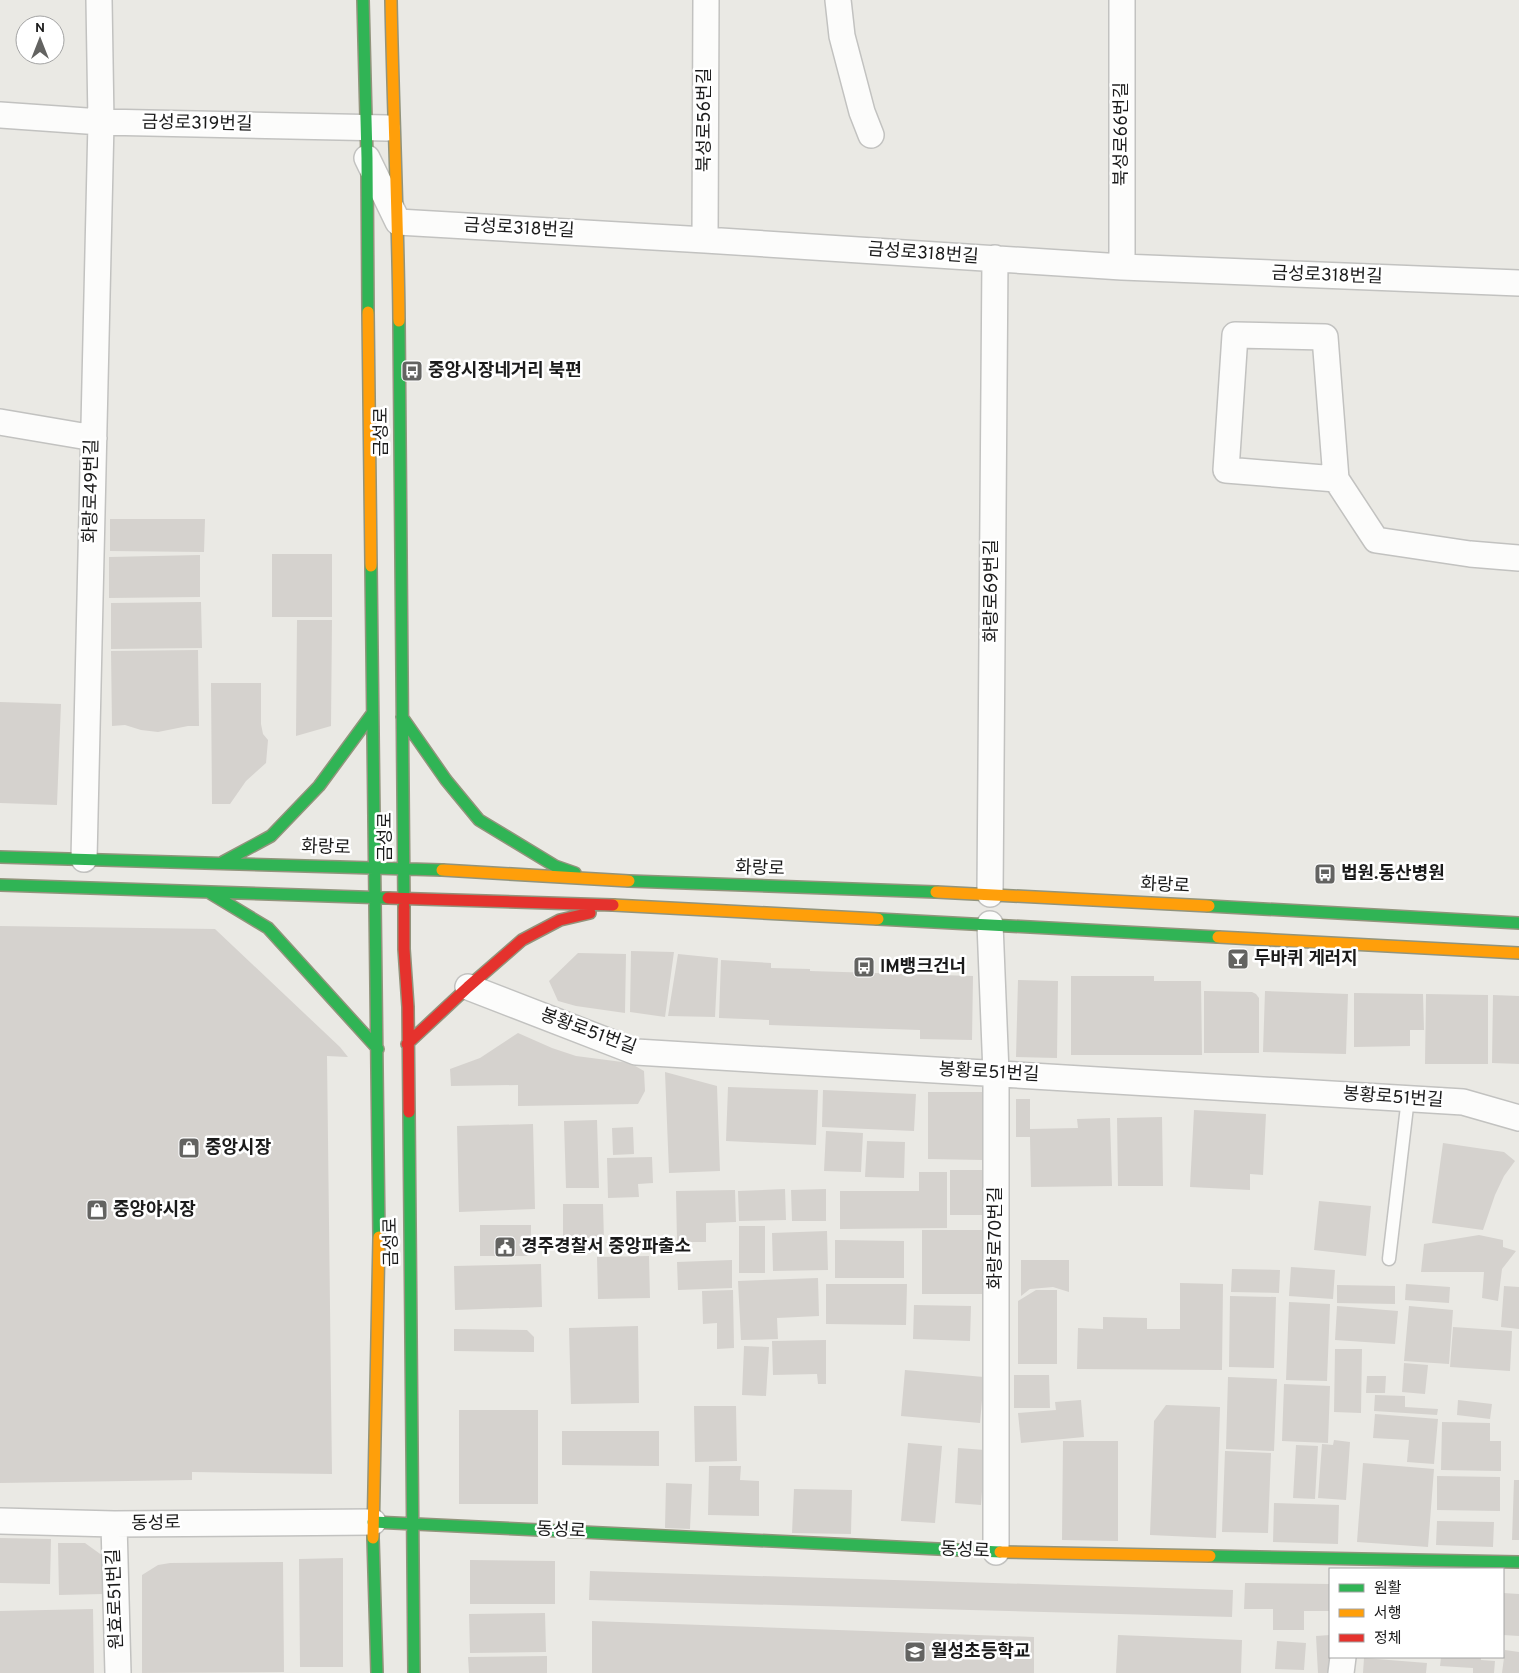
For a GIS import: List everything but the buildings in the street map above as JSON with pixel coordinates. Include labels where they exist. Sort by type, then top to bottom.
[{"type":"street","name":"화랑로49번길","points":[[84,859],[101,122],[99,0]]},
{"type":"street","name":"금성로","points":[[363,0],[367,158],[374,898],[378,1049],[379,1247],[373,1522],[378,1673]]},
{"type":"street","name":"금성로","points":[[391,0],[393,128],[398,222],[403,868],[404,949],[408,1007],[414,1673]]},
{"type":"street","name":"북성로56번길","points":[[705,240],[706,0]]},
{"type":"street","points":[[838,0],[842,36],[862,112],[871,135]]},
{"type":"street","name":"북성로66번길","points":[[1122,0],[1122,267]]},
{"type":"street","name":"금성로319번길","points":[[0,115],[101,122],[393,128]]},
{"type":"street","points":[[367,158],[398,222]]},
{"type":"street","name":"금성로318번길","points":[[398,222],[1122,267],[1519,283]]},
{"type":"street","name":"화랑로69번길","points":[[990,924],[995,258]]},
{"type":"street","points":[[1336,478],[1226,470],[1235,335],[1326,337],[1336,478],[1376,540],[1470,554],[1519,558]]},
{"type":"street","points":[[0,422],[94,438]]},
{"type":"street","points":[[221,863],[271,836],[319,786],[372,714]]},
{"type":"street","points":[[402,717],[446,780],[479,820],[555,866],[603,880]]},
{"type":"street","name":"화랑로","points":[[0,857],[403,868],[603,880],[990,894],[1519,923]]},
{"type":"street","points":[[0,885],[624,906],[1519,953]]},
{"type":"street","points":[[206,891],[268,928],[378,1049]]},
{"type":"street","points":[[408,1044],[468,987],[522,940],[560,920],[624,906]]},
{"type":"street","name":"화랑로70번길","points":[[990,924],[996,1073],[996,1552]]},
{"type":"street","name":"봉황로51번길","points":[[468,987],[636,1052],[1463,1102],[1519,1118]]},
{"type":"street","name":"동성로","points":[[0,1521],[114,1524],[373,1522],[996,1552],[1358,1564],[1519,1562]]},
{"type":"street","name":"원효로51번길","points":[[114,1524],[118,1673]]},
{"type":"street","points":[[1341,1673],[1344,1658]]},
{"type":"lane","points":[[1389,1259],[1408,1098]]},
{"type":"traffic: fast","points":[[363,0],[368,312]]},
{"type":"traffic: fast","points":[[399,321],[404,907]]},
{"type":"traffic: fast","points":[[371,566],[379,1237]]},
{"type":"traffic: fast","points":[[223,862],[271,836],[319,786],[372,714]]},
{"type":"traffic: fast","points":[[402,717],[446,780],[479,820],[555,866],[575,873]]},
{"type":"traffic: fast","points":[[0,857],[442,870]]},
{"type":"traffic: fast","points":[[629,881],[936,892]]},
{"type":"traffic: fast","points":[[0,885],[388,898]]},
{"type":"traffic: fast","points":[[210,893],[268,928],[378,1049]]},
{"type":"traffic: fast","points":[[1209,906],[1519,923]]},
{"type":"traffic: fast","points":[[878,919],[1218,937]]},
{"type":"traffic: fast","points":[[409,1112],[414,1673]]},
{"type":"traffic: fast","points":[[373,1522],[1000,1552]]},
{"type":"traffic: fast","points":[[373,1538],[377,1673]]},
{"type":"traffic: fast","points":[[1210,1556],[1519,1562]]},
{"type":"traffic: slow","points":[[391,0],[399,321]]},
{"type":"traffic: slow","points":[[368,312],[371,566]]},
{"type":"traffic: slow","points":[[442,870],[629,881]]},
{"type":"traffic: slow","points":[[936,892],[1209,906]]},
{"type":"traffic: slow","points":[[613,905],[878,919]]},
{"type":"traffic: slow","points":[[1218,937],[1519,953]]},
{"type":"traffic: slow","points":[[373,1538],[379,1237]]},
{"type":"traffic: slow","points":[[1000,1552],[1210,1556]]},
{"type":"traffic: jam","points":[[388,898],[613,905]]},
{"type":"traffic: jam","points":[[404,907],[404,949],[408,1007],[409,1112]]},
{"type":"traffic: jam","points":[[407,1044],[522,940],[560,920],[590,913]]},
{"type":"place","name":"중앙시장네거리 북편","points":[[412,371]]},
{"type":"place","name":"법원.동산병원","points":[[1325,874]]},
{"type":"place","name":"두바퀴 게러지","points":[[1238,959]]},
{"type":"place","name":"IM뱅크건너","points":[[864,967]]},
{"type":"place","name":"중앙시장","points":[[189,1148]]},
{"type":"place","name":"중앙야시장","points":[[97,1210]]},
{"type":"place","name":"경주경찰서 중앙파출소","points":[[505,1247]]},
{"type":"place","name":"월성초등학교","points":[[915,1652]]}]
